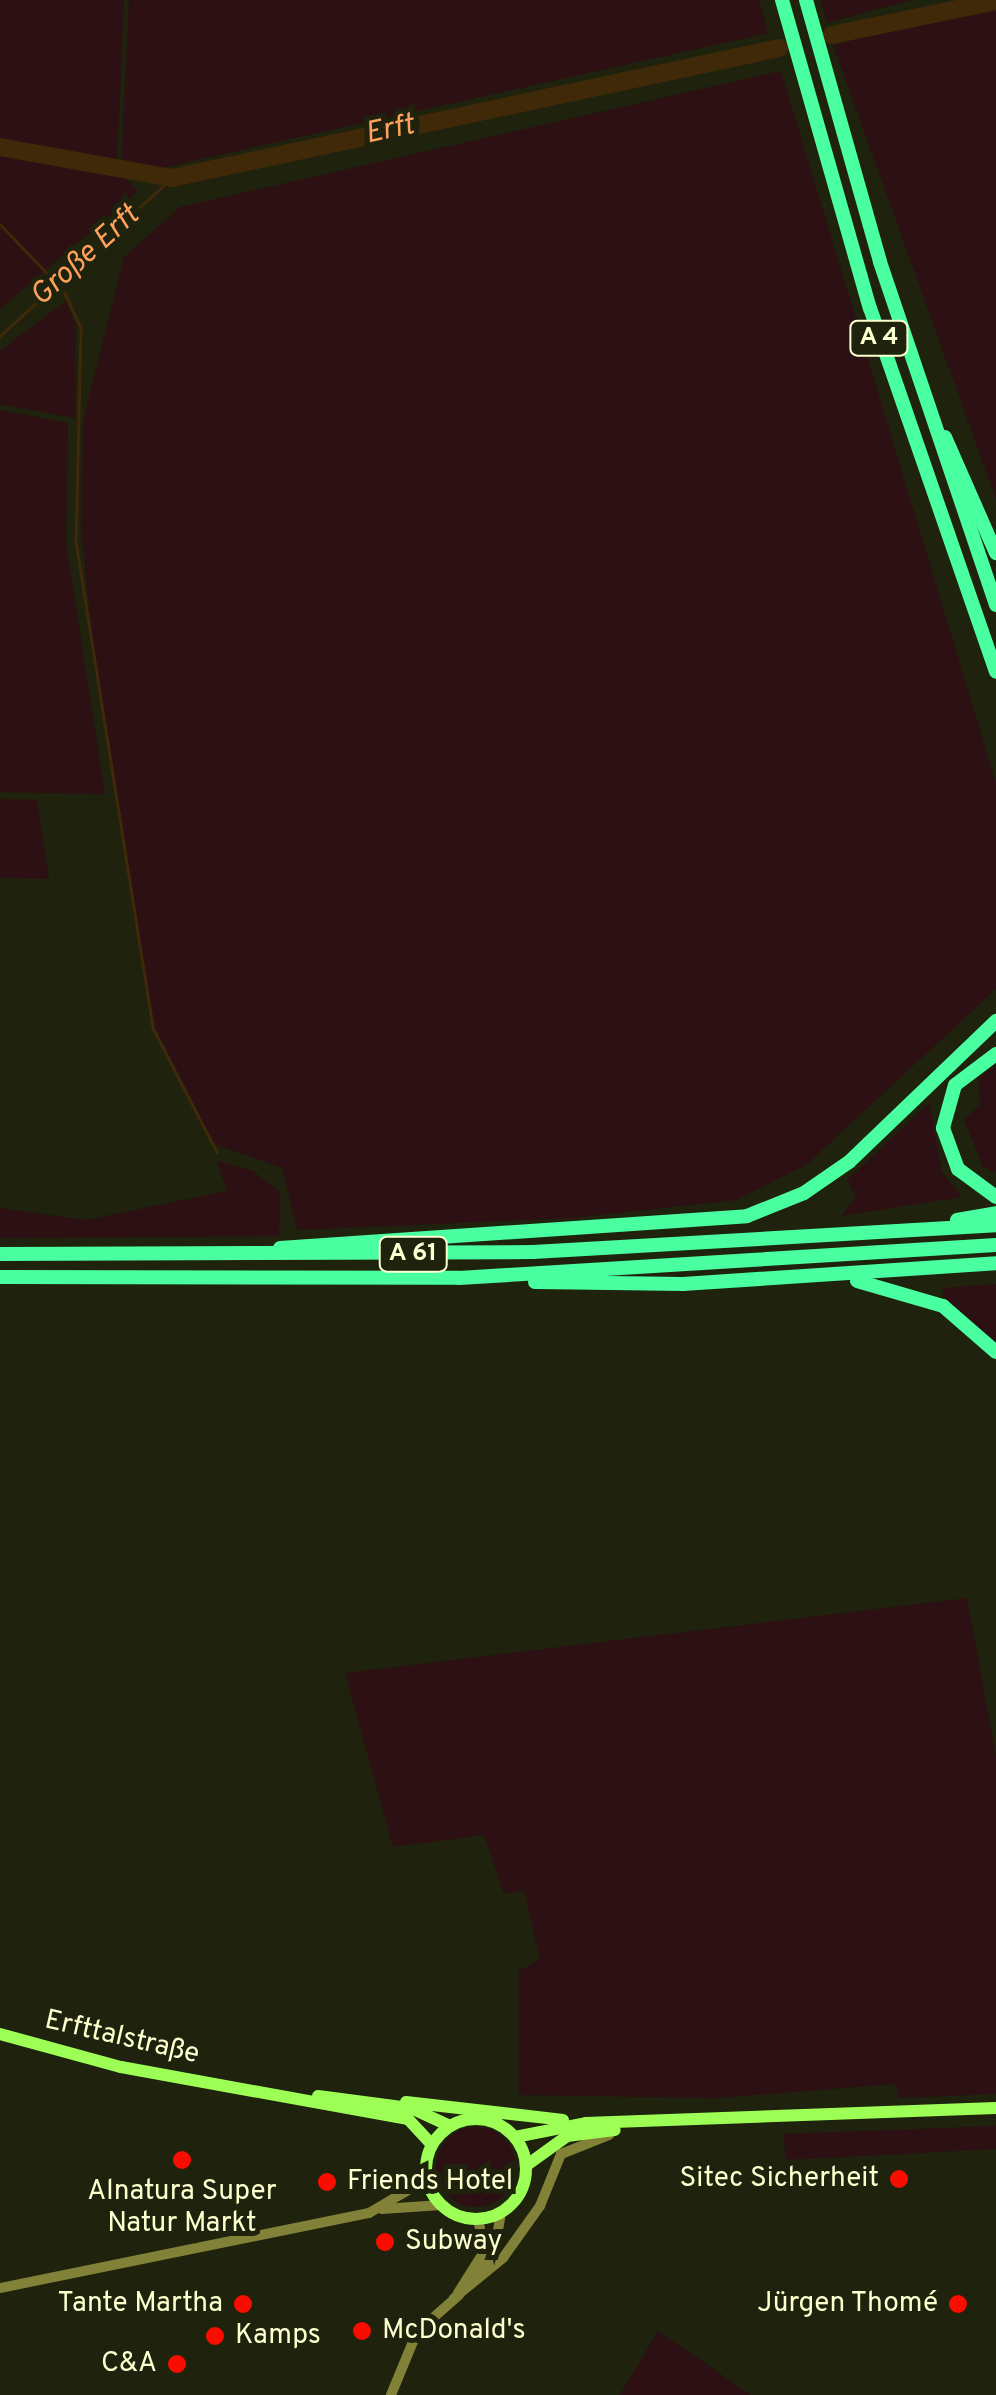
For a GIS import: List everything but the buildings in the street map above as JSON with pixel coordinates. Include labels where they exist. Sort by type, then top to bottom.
[{"type":"highway","name":"A 4","points":[[782,0],[875,324],[996,672]]},
{"type":"highway","name":"A 4","points":[[806,0],[912,364],[996,604]]},
{"type":"highway","points":[[912,364],[996,554]]},
{"type":"highway","points":[[203,1256],[746,1216],[804,1193],[849,1162],[996,1020]]},
{"type":"highway","points":[[996,1054],[955,1085],[943,1128],[958,1169],[996,1197]]},
{"type":"highway","points":[[876,1234],[996,1213]]},
{"type":"highway","name":"A 61","points":[[0,1254],[533,1252],[996,1225]]},
{"type":"highway","name":"A 61","points":[[0,1277],[460,1278],[996,1245]]},
{"type":"highway","points":[[460,1278],[683,1284],[996,1263]]},
{"type":"highway","points":[[832,1277],[943,1306],[996,1352]]},
{"type":"main road","name":"Erfttalstraße","points":[[0,2034],[234,2088]]},
{"type":"main road","points":[[234,2088],[388,2104],[480,2106],[524,2120],[586,2123],[996,2108]]},
{"type":"main road","points":[[234,2088],[408,2119],[432,2145]]},
{"type":"main road","points":[[388,2104],[450,2126],[484,2119],[515,2136],[586,2123]]},
{"type":"main road","points":[[526,2164],[567,2136],[621,2130],[636,2124]]},
{"type":"main road","points":[[450,2126],[432,2145],[427,2179],[441,2205],[478,2220],[501,2213],[520,2194],[526,2164],[515,2136]]},
{"type":"street","points":[[454,2298],[504,2258],[540,2206],[560,2154],[621,2130]]},
{"type":"street","points":[[381,2209],[427,2179]]},
{"type":"street","points":[[0,2288],[381,2209],[441,2205]]},
{"type":"street","points":[[391,2395],[417,2332],[484,2271],[501,2213]]},
{"type":"street","points":[[454,2298],[480,2267],[485,2235],[478,2220]]},
{"type":"shaded area","points":[[0,0],[124,0],[117,168],[138,191],[0,309]]},
{"type":"shaded area","points":[[129,0],[759,0],[768,33],[152,170],[121,168]]},
{"type":"shaded area","points":[[821,0],[911,0],[827,23]]},
{"type":"shaded area","points":[[996,4],[996,499],[833,45]]},
{"type":"shaded area","points":[[781,71],[996,783],[996,989],[806,1165],[737,1200],[571,1218],[297,1230],[282,1168],[214,1144],[155,1027],[98,688],[81,530],[83,421],[124,257],[180,207]]},
{"type":"shaded area","points":[[66,301],[76,326],[75,418],[0,404],[0,351]]},
{"type":"shaded area","points":[[0,410],[68,423],[66,542],[105,794],[0,792]]},
{"type":"shaded area","points":[[0,799],[37,800],[49,879],[0,878]]},
{"type":"shaded area","points":[[996,1064],[996,1172],[983,1167],[964,1120],[980,1104],[978,1079]]},
{"type":"shaded area","points":[[929,1103],[942,1172],[962,1197],[841,1216],[856,1197],[847,1180]]},
{"type":"shaded area","points":[[217,1161],[253,1171],[280,1192],[279,1236],[0,1238],[0,1208],[86,1220],[227,1191]]},
{"type":"shaded area","points":[[996,1284],[996,1342],[943,1296],[944,1288]]},
{"type":"shaded area","points":[[967,1598],[996,1756],[996,2094],[899,2098],[895,2084],[718,2098],[519,2095],[519,1971],[540,1959],[524,1890],[504,1894],[484,1835],[393,1847],[345,1673]]},
{"type":"shaded area","points":[[996,2126],[996,2149],[786,2160],[783,2134]]},
{"type":"shaded area","points":[[476,2127],[491,2130],[504,2139],[513,2152],[513,2182],[504,2195],[491,2204],[476,2207],[461,2204],[448,2195],[439,2182],[436,2167],[439,2152],[448,2139],[461,2130]]},
{"type":"shaded area","points":[[658,2331],[695,2356],[750,2395],[620,2395]]},
{"type":"waterway","name":"Erft","points":[[832,35],[996,1]]},
{"type":"waterway","name":"Erft","points":[[0,147],[172,178],[779,48]]},
{"type":"waterway","name":"Große Erft","points":[[0,336],[172,178]]},
{"type":"waterway","points":[[0,224],[64,291],[81,327],[76,541],[153,1028],[217,1152]]},
{"type":"place","name":"Alnatura Super Natur Markt","points":[[182,2160]]},
{"type":"place","name":"Sitec Sicherheit","points":[[899,2179]]},
{"type":"place","name":"Friends Hotel","points":[[327,2182]]},
{"type":"place","name":"Subway","points":[[385,2242]]},
{"type":"place","name":"Tante Martha","points":[[243,2304]]},
{"type":"place","name":"Jürgen Thomé","points":[[958,2304]]},
{"type":"place","name":"McDonald's","points":[[362,2331]]},
{"type":"place","name":"Kamps","points":[[215,2336]]},
{"type":"place","name":"C&A","points":[[177,2364]]}]
